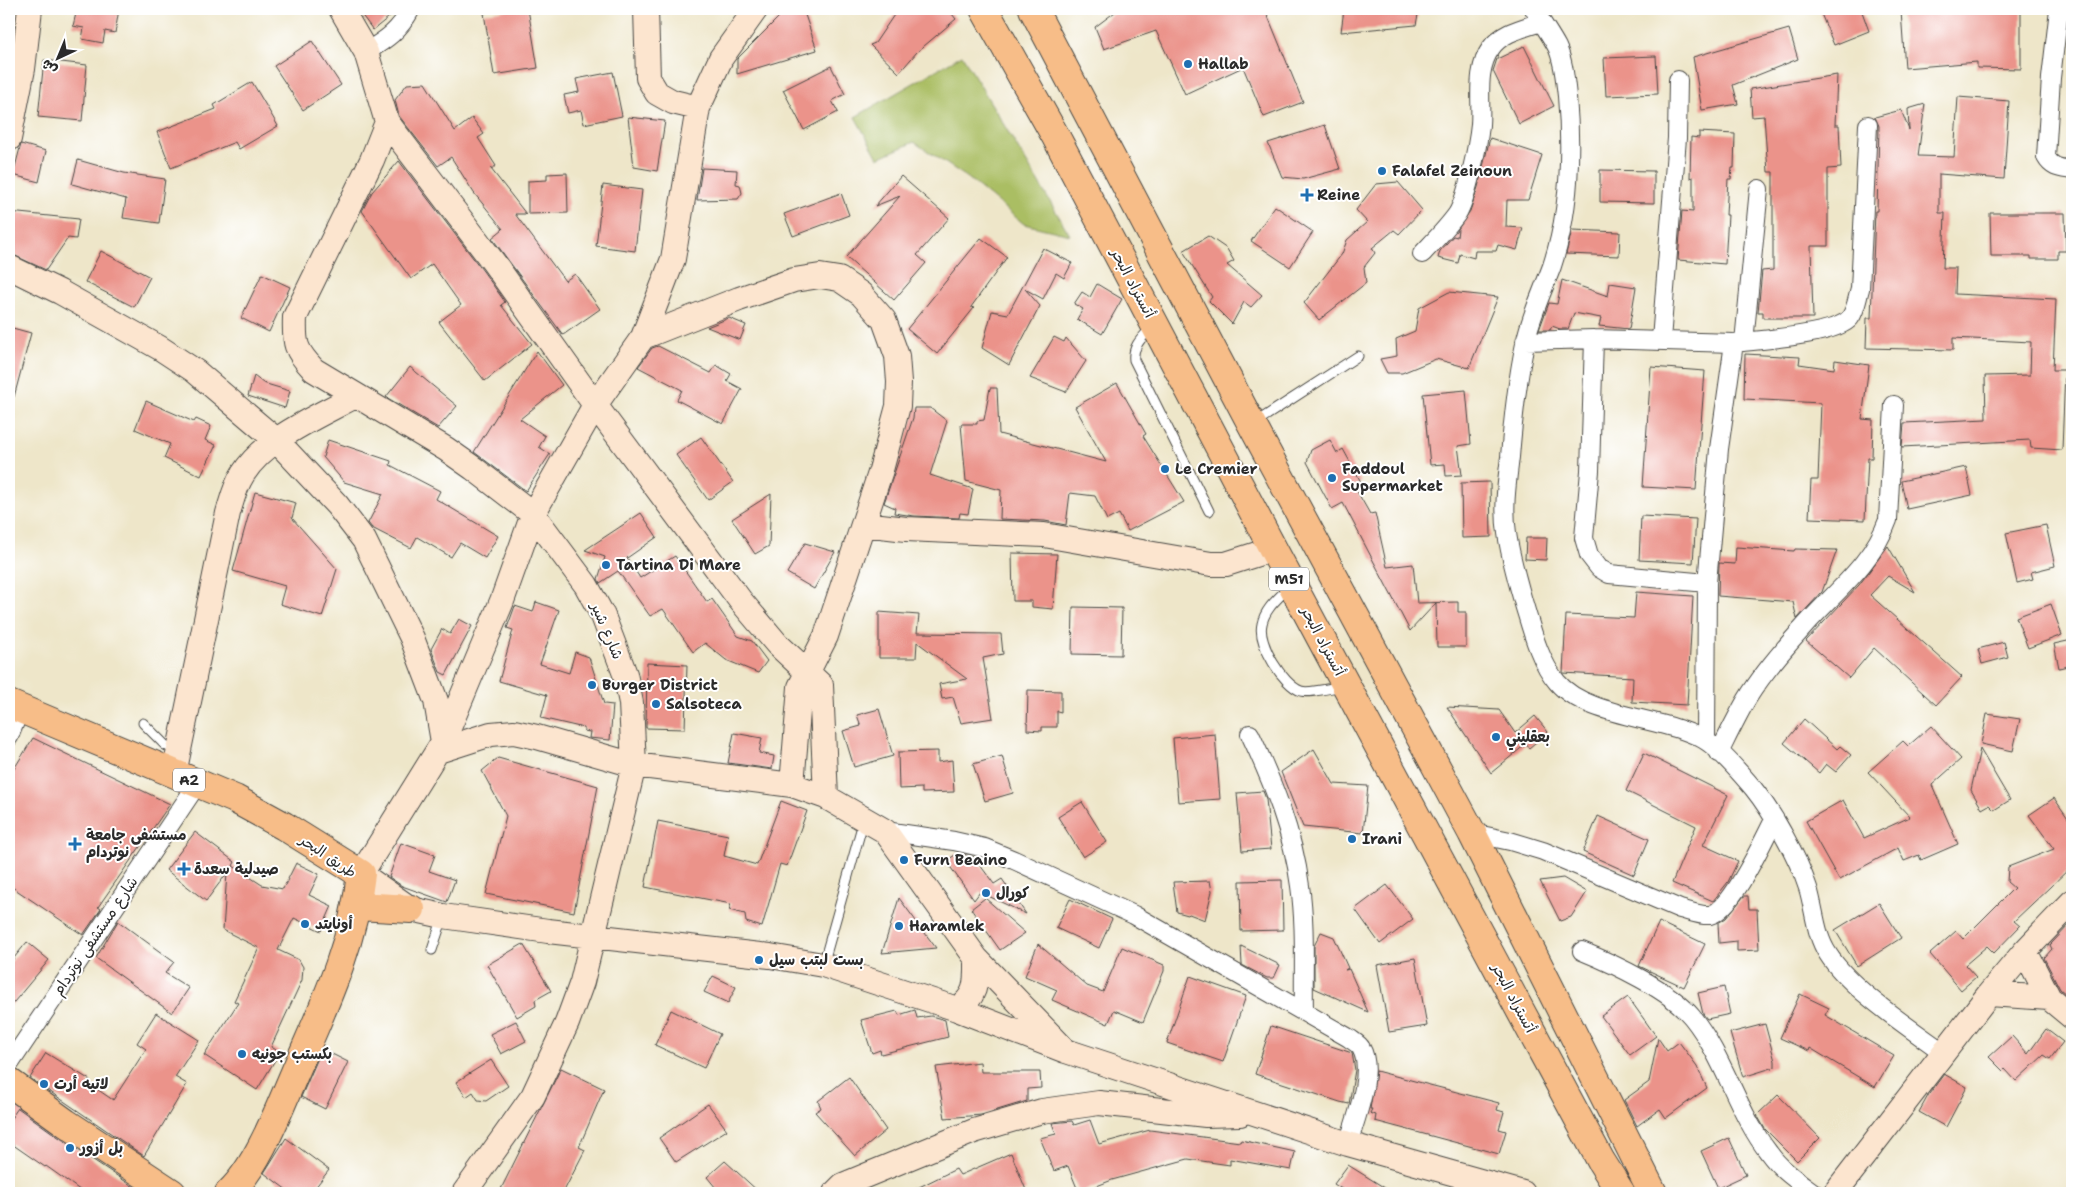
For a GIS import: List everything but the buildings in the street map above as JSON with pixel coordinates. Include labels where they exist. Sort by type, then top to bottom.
[{"type":"main road","name":"أتستراد البحر","points":[[984,9],[1056,136],[1273,549],[1595,1150],[1621,1193]]},
{"type":"main road","name":"M51","points":[[1033,9],[1252,424],[1472,833],[1653,1193]]},
{"type":"main road","name":"طريق البحر","points":[[14,706],[184,770],[284,826],[361,874],[357,906],[339,970],[323,1011],[275,1120],[238,1189]]},
{"type":"main road","points":[[357,906],[411,909]]},
{"type":"main road","points":[[9,1082],[66,1123],[172,1193]]},
{"type":"street","points":[[9,139],[23,68],[30,9]]},
{"type":"street","points":[[341,9],[366,52],[388,122],[408,151],[494,263],[595,405],[755,619],[777,644],[821,685],[826,797]]},
{"type":"street","points":[[366,52],[390,37],[403,24],[411,9]]},
{"type":"street","points":[[646,9],[648,78],[656,93],[673,102],[698,108]]},
{"type":"street","points":[[756,9],[721,58],[698,108],[673,259],[643,337],[595,405],[533,514],[502,601],[440,746],[361,874],[411,909],[443,916],[770,956],[822,966],[956,1009],[1066,1051],[1348,1144],[1523,1193]]},
{"type":"street","points":[[2059,9],[2051,78],[2046,157],[2049,164],[2072,170]]},
{"type":"street","points":[[1422,254],[1453,219],[1464,200],[1480,126],[1482,72],[1483,63],[1488,52],[1498,40],[1537,15],[1557,47],[1564,72],[1570,133],[1570,164],[1562,226],[1555,254],[1525,341],[1512,432],[1506,500],[1506,532],[1516,578],[1545,663],[1557,683],[1576,698],[1606,709],[1680,729],[1713,747],[1755,791],[1798,860],[1818,933],[1829,955],[1848,978],[1894,1016],[1944,1053]]},
{"type":"street","points":[[1661,340],[1677,138],[1678,80]]},
{"type":"street","name":"شارع شير","points":[[388,122],[372,160],[295,317],[294,339],[301,357],[314,370],[446,449],[533,514],[586,585],[603,616],[625,674],[631,703],[634,765],[582,982],[567,1023],[533,1096],[464,1193]]},
{"type":"street","points":[[1525,341],[1594,339],[1739,342],[1812,333],[1835,328],[1849,320],[1856,307],[1860,289],[1868,125]]},
{"type":"street","points":[[372,160],[389,153],[408,151]]},
{"type":"street","points":[[1713,747],[1707,583],[1719,449],[1739,342],[1759,189]]},
{"type":"street","points":[[9,267],[60,292],[160,348],[218,389],[276,440],[337,505],[364,540],[412,638],[436,701],[440,746]]},
{"type":"street","points":[[643,337],[739,299],[794,280],[820,276],[839,279],[861,294],[884,320],[897,356],[898,406],[893,428],[864,524],[850,559],[826,636],[800,687],[792,785]]},
{"type":"street","points":[[1594,339],[1590,471],[1584,538],[1589,555],[1598,568],[1610,574],[1707,583]]},
{"type":"street","points":[[184,770],[228,513],[234,490],[243,473],[254,459],[276,440],[355,396]]},
{"type":"street","points":[[1713,747],[1765,673],[1802,628],[1863,563],[1883,535],[1888,520],[1894,405]]},
{"type":"street","points":[[864,524],[906,529],[1044,535],[1211,564],[1226,564],[1273,549]]},
{"type":"street","points":[[9,737],[14,706]]},
{"type":"street","points":[[440,746],[491,734],[514,732],[634,765],[792,785],[826,797],[885,831],[985,848],[1014,860],[1134,915],[1349,1038],[1361,1048],[1366,1064],[1364,1087],[1348,1144]]},
{"type":"street","points":[[1250,734],[1279,801],[1292,844],[1300,886],[1302,909],[1304,1012]]},
{"type":"street","name":"شارع مستشفى نوتردام","points":[[9,1064],[184,770]]},
{"type":"street","points":[[1472,833],[1510,841],[1543,851],[1680,909],[1698,914],[1710,914],[1722,909],[1734,894],[1774,820]]},
{"type":"street","points":[[885,831],[976,958],[1066,1051]]},
{"type":"street","points":[[1836,1193],[1989,994],[2072,902]]},
{"type":"street","points":[[1582,950],[1606,960],[1645,982],[1671,998],[1691,1016],[1714,1052],[1768,1153],[1785,1171],[1814,1193]]},
{"type":"street","points":[[2026,951],[2049,998],[2072,1017]]},
{"type":"street","points":[[956,1009],[966,1003],[973,993],[976,958]]},
{"type":"street","points":[[1989,994],[2049,998]]},
{"type":"street","points":[[842,1190],[974,1131],[1042,1111],[1099,1104],[1206,1114],[1256,1113]]},
{"type":"lane","points":[[1155,325],[1139,341],[1133,354],[1134,360],[1209,511]]},
{"type":"lane","points":[[1252,424],[1358,356]]},
{"type":"lane","points":[[1292,584],[1266,611],[1261,626],[1263,644],[1287,682],[1302,692],[1346,685]]},
{"type":"lane","points":[[143,723],[165,745],[184,770]]},
{"type":"lane","points":[[822,966],[864,819]]},
{"type":"lane","points":[[432,950],[443,916]]},
{"type":"green space","points":[[962,55],[1070,235],[1024,224],[968,178],[914,142],[878,158],[855,117]]},
{"type":"place","name":"Hallab","points":[[1188,64]]},
{"type":"place","name":"Falafel Zeinoun","points":[[1382,171]]},
{"type":"place","name":"Reine","points":[[1307,195]]},
{"type":"place","name":"Le Cremier","points":[[1165,469]]},
{"type":"place","name":"Faddoul Supermarket","points":[[1332,478]]},
{"type":"place","name":"Tartina Di Mare","points":[[606,565]]},
{"type":"place","name":"Burger District","points":[[592,685]]},
{"type":"place","name":"Salsoteca","points":[[656,704]]},
{"type":"place","name":"بعقليني","points":[[1496,737]]},
{"type":"place","name":"Irani","points":[[1352,839]]},
{"type":"place","name":"مستشفى جامعة نوتردام","points":[[75,844]]},
{"type":"place","name":"Furn Beaino","points":[[904,860]]},
{"type":"place","name":"صيدلية سعدة","points":[[184,869]]},
{"type":"place","name":"كورال","points":[[986,893]]},
{"type":"place","name":"أونايتد","points":[[305,924]]},
{"type":"place","name":"Haramlek","points":[[899,926]]},
{"type":"place","name":"بست لبتب سيل","points":[[759,960]]},
{"type":"place","name":"بكستب جونيه","points":[[242,1054]]},
{"type":"place","name":"لاتيه أرت","points":[[44,1084]]},
{"type":"place","name":"بل أزور","points":[[70,1148]]}]
